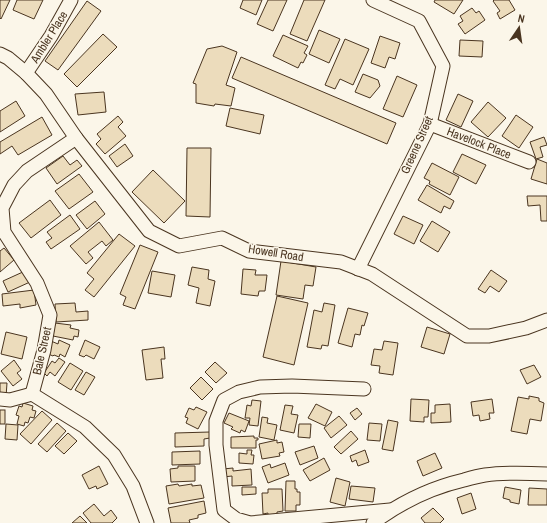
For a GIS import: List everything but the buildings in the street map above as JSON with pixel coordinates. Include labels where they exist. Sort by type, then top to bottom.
[{"type":"street","name":"Ambler Place","points":[[26,74],[51,36],[71,0]]},
{"type":"street","name":"Greene Street","points":[[358,269],[430,124],[443,66],[419,21],[373,0]]},
{"type":"street","name":"Howell Road","points":[[0,54],[8,58],[46,94],[76,138],[149,231],[179,246],[222,238],[249,251],[341,262],[372,274],[467,336],[489,336],[526,328],[547,320]]},
{"type":"street","name":"Havelock Place","points":[[430,124],[529,162]]},
{"type":"street","name":"Bale Street","points":[[32,394],[44,350],[50,315],[38,282],[4,232],[2,208],[14,184],[27,171],[76,138]]},
{"type":"street","points":[[364,389],[292,386],[260,387],[239,392],[224,400],[216,421],[216,445],[224,510],[236,520],[250,523],[390,510]]},
{"type":"street","points":[[0,399],[10,400],[32,394],[86,427],[114,455],[134,486],[147,523]]},
{"type":"street","points":[[373,523],[390,510],[419,494],[446,484],[485,475],[528,473],[547,474]]}]
